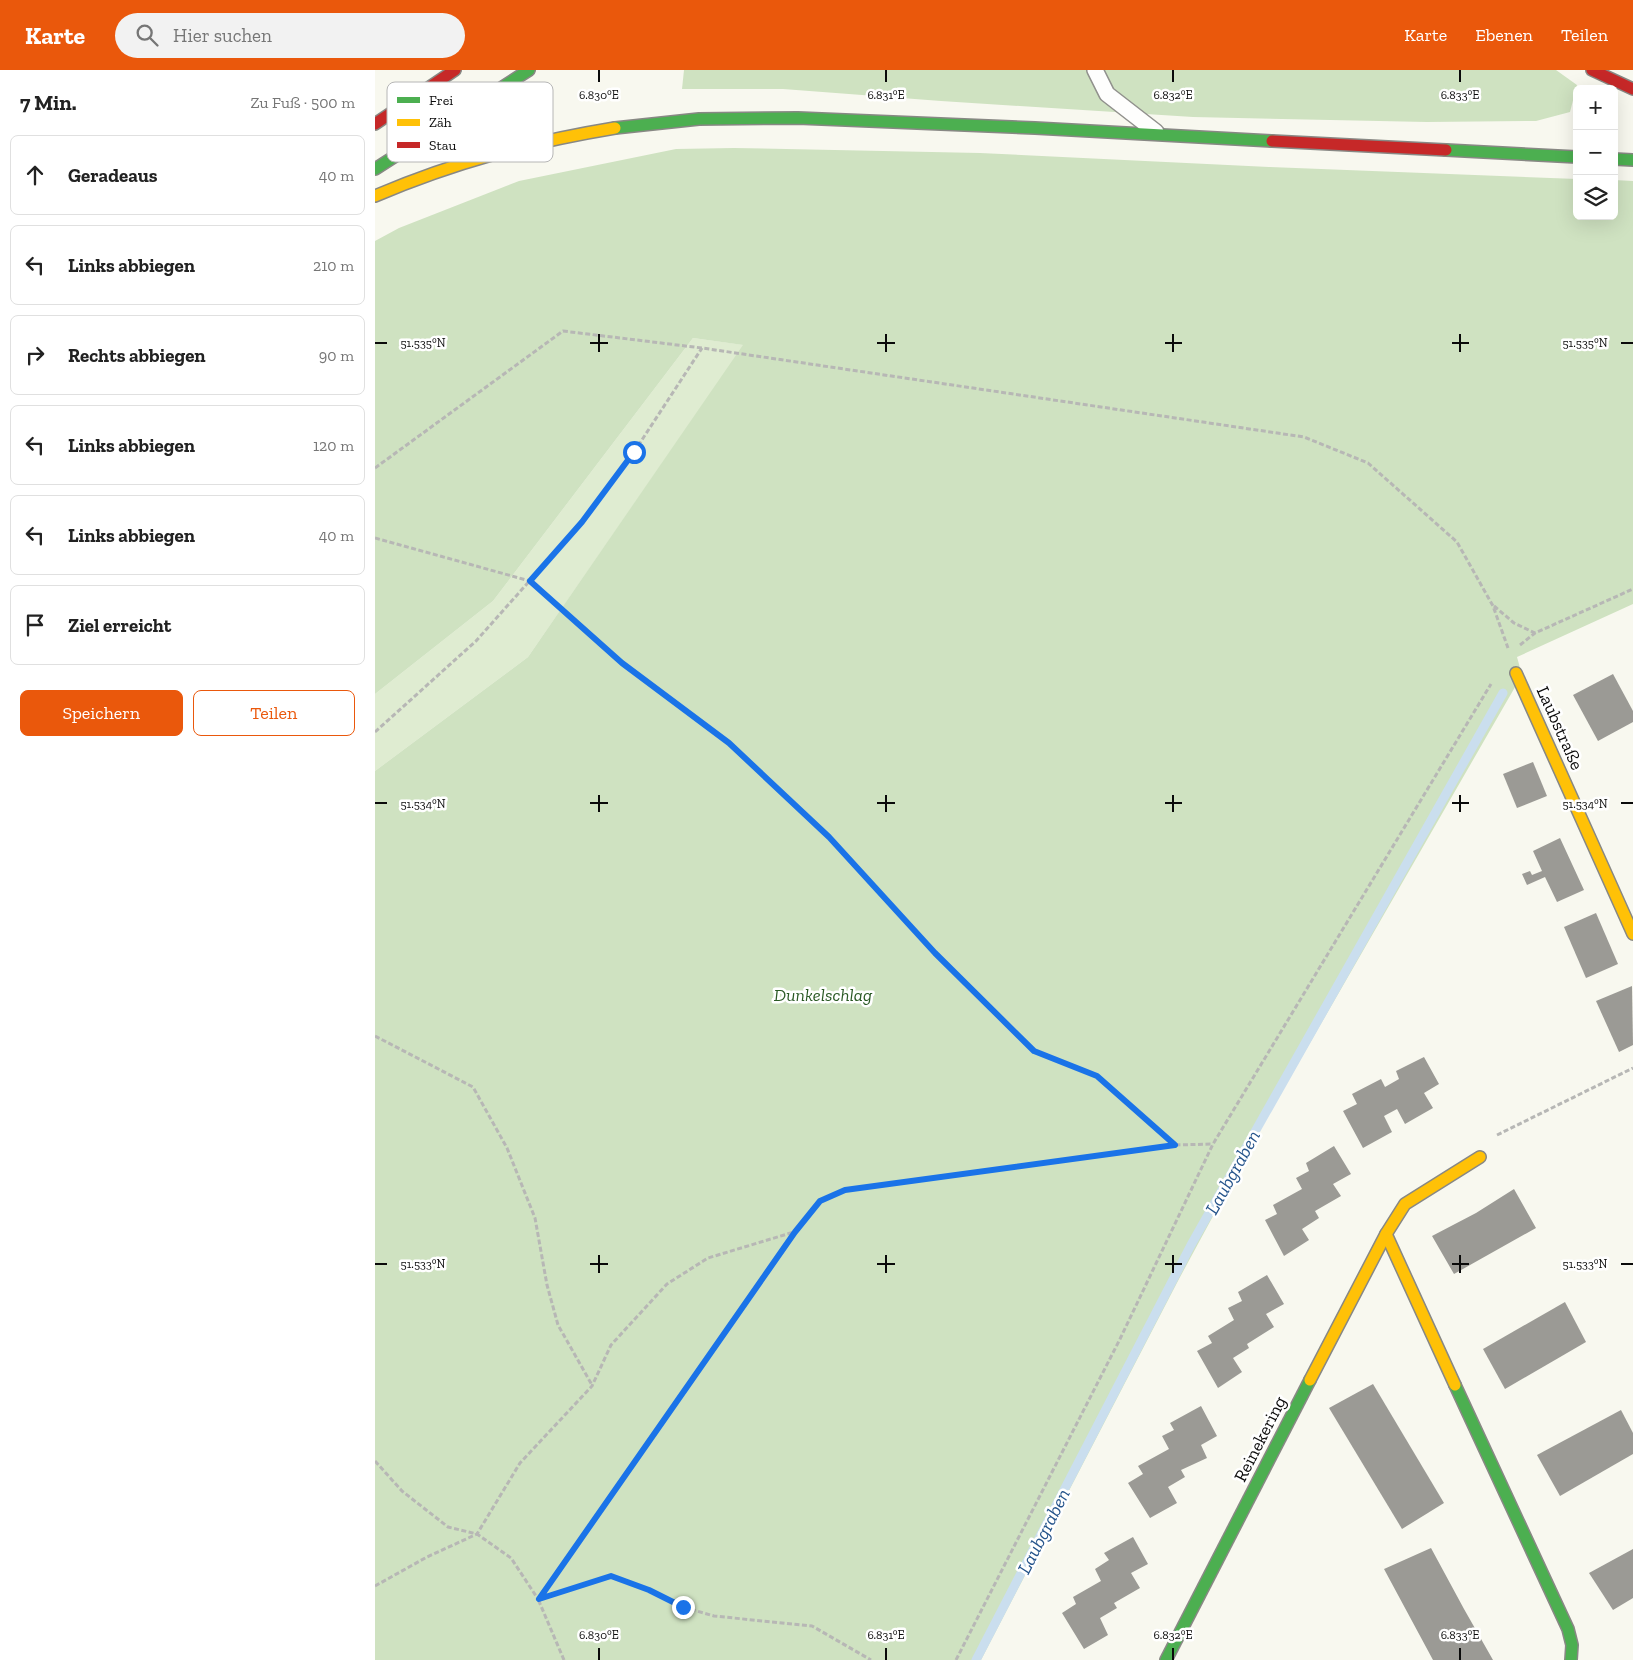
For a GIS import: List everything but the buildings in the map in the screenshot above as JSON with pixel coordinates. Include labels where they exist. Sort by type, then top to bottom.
[{"type":"main road","points":[[437,82],[455,70]]},
{"type":"main road","points":[[510,82],[529,70]]},
{"type":"main road","points":[[1592,70],[1633,89]]},
{"type":"main road","points":[[375,124],[387,116]]},
{"type":"main road","points":[[553,139],[641,124],[701,119],[792,118],[1159,134],[1573,157]]},
{"type":"main road","points":[[1618,159],[1633,160]]},
{"type":"main road","points":[[375,169],[387,161]]},
{"type":"main road","points":[[375,196],[438,170],[466,162]]},
{"type":"main road","name":"Laubstraße","points":[[1516,673],[1633,934]]},
{"type":"main road","name":"Reinekering","points":[[1166,1660],[1386,1234],[1405,1204],[1481,1156]]},
{"type":"main road","points":[[1386,1234],[1568,1629],[1571,1660]]},
{"type":"lane","points":[[1095,70],[1107,94],[1159,134]]},
{"type":"path","points":[[375,468],[563,331],[702,348],[1304,436],[1368,463],[1457,542],[1493,606],[1509,653]]},
{"type":"path","points":[[375,732],[477,641],[582,522],[634,452],[702,348]]},
{"type":"path","points":[[375,538],[530,581],[622,663],[736,749],[829,837],[935,953],[1034,1051],[1097,1076],[1175,1145]]},
{"type":"path","points":[[1516,648],[1535,633],[1633,590]]},
{"type":"path","points":[[1493,606],[1513,624],[1535,633]]},
{"type":"path","points":[[956,1660],[1120,1339],[1213,1144],[1494,679]]},
{"type":"path","points":[[375,1036],[473,1087],[507,1148],[535,1218],[547,1284],[558,1325],[592,1386]]},
{"type":"path","points":[[1481,1156],[1495,1136],[1633,1068]]},
{"type":"path","points":[[539,1599],[795,1232],[820,1201],[845,1190],[1175,1145],[1213,1144]]},
{"type":"path","points":[[375,1586],[427,1557],[477,1534],[520,1463],[592,1386],[611,1345],[667,1284],[708,1258],[795,1232]]},
{"type":"path","points":[[375,1461],[402,1491],[448,1527],[477,1534],[511,1558],[539,1599],[564,1660]]},
{"type":"path","points":[[539,1599],[611,1576],[649,1590],[683,1607],[715,1616],[812,1626],[871,1660]]},
{"type":"green space","points":[[684,70],[1556,70],[1577,85],[1573,85],[1573,100],[1570,112],[1536,121],[1427,122],[1193,117],[783,89],[682,89]]},
{"type":"green space","name":"Dunkelschlag","points":[[734,148],[980,153],[1573,179],[1573,220],[1618,220],[1618,180],[1633,181],[1633,604],[1517,657],[1522,675],[1258,1133],[1179,1279],[981,1660],[375,1660],[375,771],[528,657],[743,345],[693,338],[493,601],[375,694],[375,241],[399,228],[519,181],[676,149]]},
{"type":"green space","points":[[693,338],[744,345],[528,657],[375,771],[375,694],[493,601]]},
{"type":"waterway","name":"Laubgraben","points":[[976,1660],[1191,1245],[1503,693]]},
{"type":"traffic: fast","points":[[510,82],[529,70]]},
{"type":"traffic: fast","points":[[615,128],[699,119],[798,118],[1272,141]]},
{"type":"traffic: fast","points":[[1446,150],[1573,157]]},
{"type":"traffic: fast","points":[[1618,159],[1633,160]]},
{"type":"traffic: fast","points":[[375,169],[387,161]]},
{"type":"traffic: fast","points":[[1166,1660],[1310,1380]]},
{"type":"traffic: fast","points":[[1455,1385],[1568,1629],[1572,1645],[1571,1660]]},
{"type":"traffic: slow","points":[[553,140],[615,128]]},
{"type":"traffic: slow","points":[[375,196],[467,162]]},
{"type":"traffic: slow","points":[[1516,673],[1633,934]]},
{"type":"traffic: slow","points":[[1310,1380],[1386,1234],[1405,1204],[1480,1157]]},
{"type":"traffic: slow","points":[[1386,1234],[1455,1385]]},
{"type":"traffic: jam","points":[[437,82],[455,70]]},
{"type":"traffic: jam","points":[[1592,70],[1633,89]]},
{"type":"traffic: jam","points":[[375,124],[387,116]]},
{"type":"traffic: jam","points":[[1272,141],[1446,150]]},
{"type":"route","points":[[634,452],[582,522],[530,581],[622,663],[729,743],[829,837],[935,953],[1034,1051],[1097,1076],[1175,1145],[845,1190],[820,1201],[795,1232],[539,1599],[611,1576],[649,1590],[683,1607]]}]
